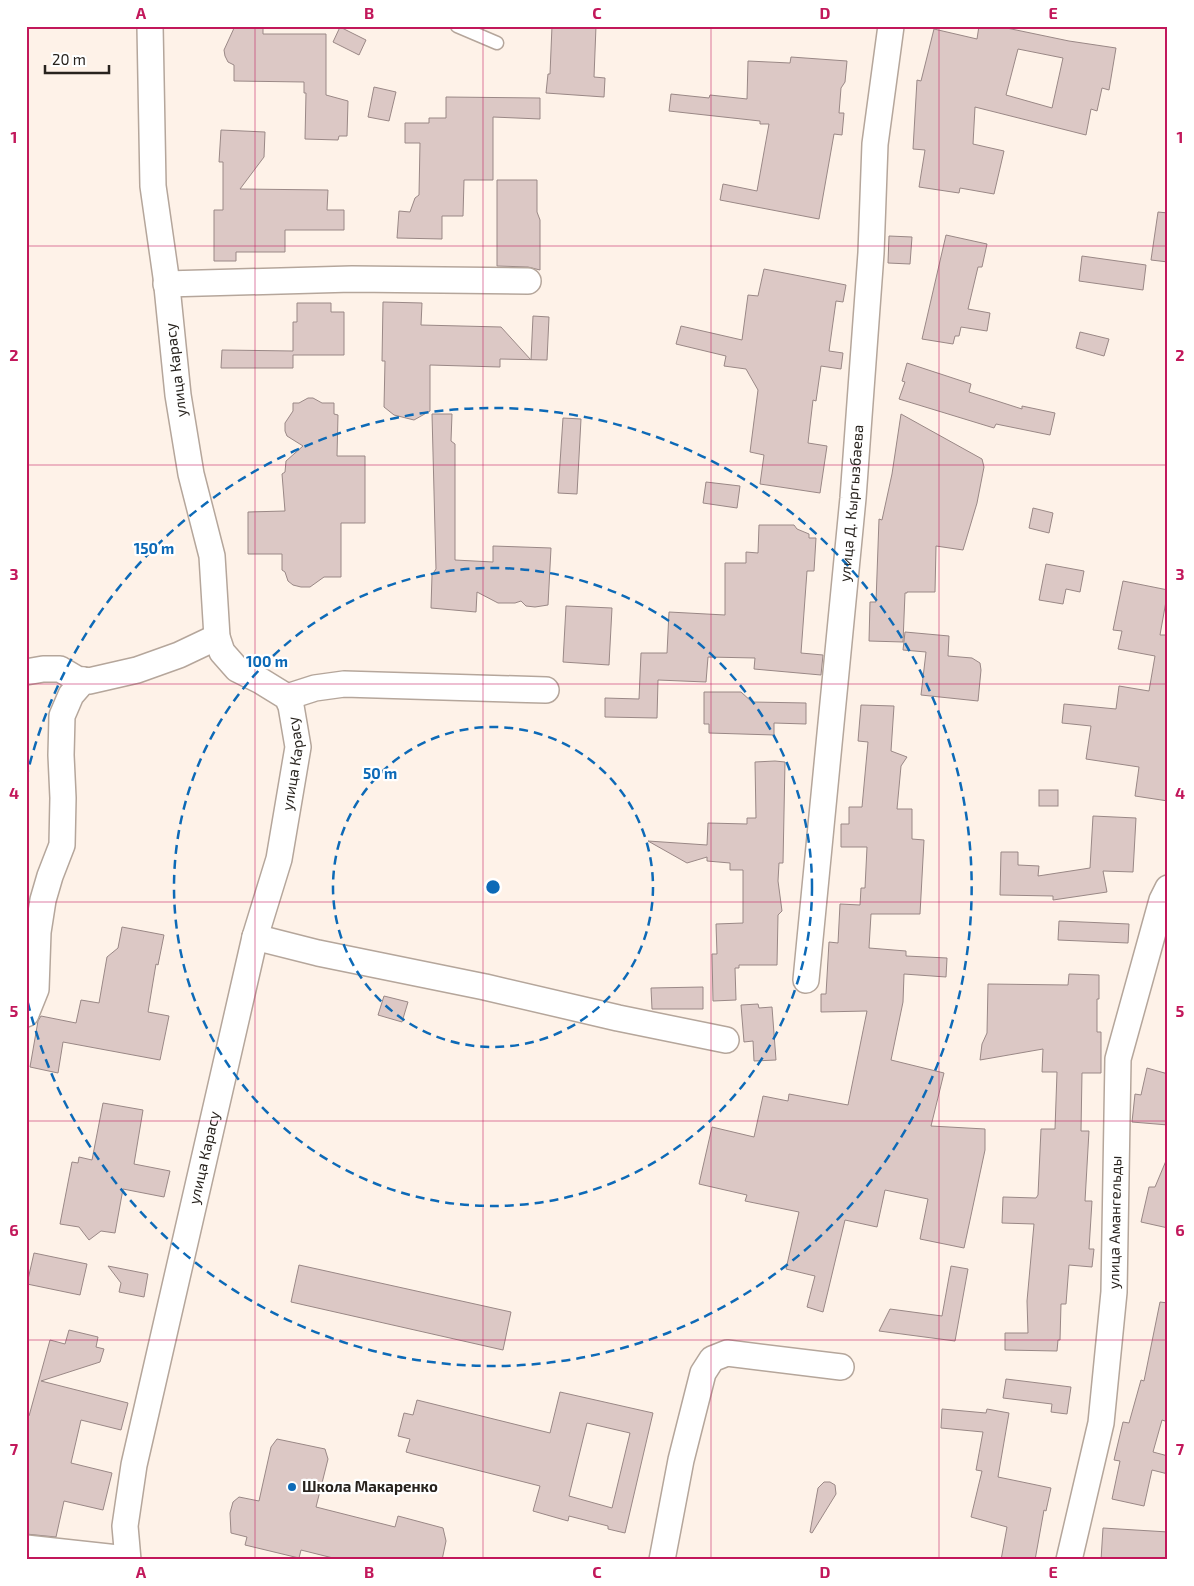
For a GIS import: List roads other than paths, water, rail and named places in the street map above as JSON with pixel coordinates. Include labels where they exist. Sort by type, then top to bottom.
[{"type":"street","name":"улица Карасу","points":[[128,1560],[125,1526],[134,1465],[255,937],[279,859],[298,747],[292,706],[287,698],[261,681],[237,669],[222,652],[217,637],[212,556],[191,474],[178,395],[153,186],[150,26]]},
{"type":"street","name":"улица Д. Кыргызбаева","points":[[806,980],[853,498],[871,253],[875,144],[891,26]]},
{"type":"street","points":[[166,284],[352,279],[528,281]]},
{"type":"street","points":[[26,672],[60,669],[77,679],[89,682],[137,670],[179,655],[217,637]]},
{"type":"street","points":[[26,1014],[36,989],[38,932],[43,900],[62,846],[62,716],[72,695],[84,680]]},
{"type":"street","points":[[287,698],[315,688],[344,684],[546,690]]},
{"type":"street","name":"улица Амангельды","points":[[1069,1560],[1101,1423],[1114,1292],[1118,1059],[1162,900],[1168,888]]},
{"type":"street","points":[[255,937],[318,953],[726,1040]]},
{"type":"street","points":[[662,1560],[681,1460],[698,1391],[703,1372],[712,1359],[727,1353],[841,1366]]},
{"type":"street","points":[[26,1548],[128,1560]]},
{"type":"lane","points":[[457,26],[497,43]]},
{"type":"place","name":"Школа Макаренко","points":[[292,1487]]}]
